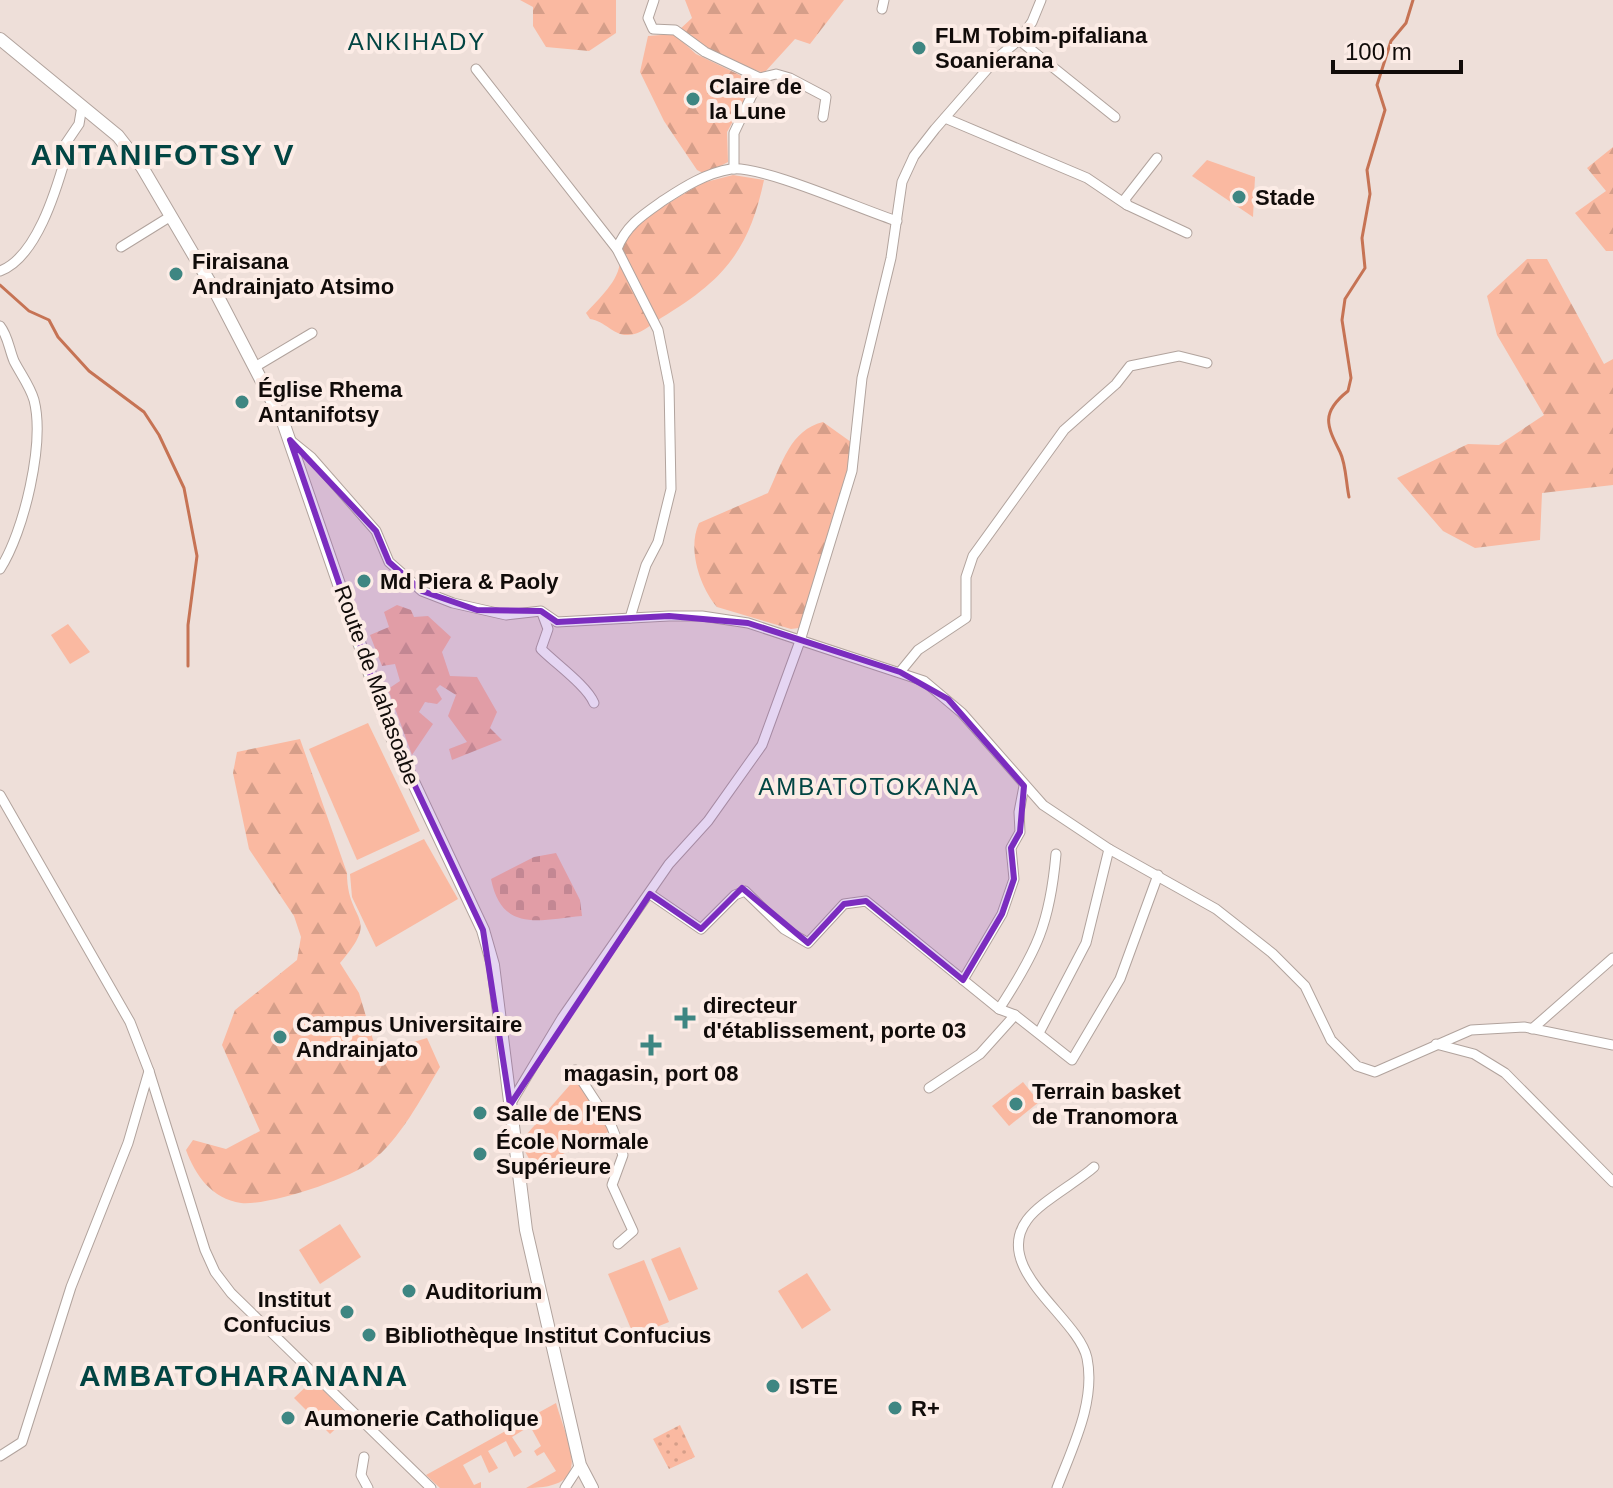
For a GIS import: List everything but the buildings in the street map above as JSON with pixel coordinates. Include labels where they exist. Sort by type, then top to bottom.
[{"type":"street","points":[[654,0],[648,18],[653,29],[675,30],[705,52],[760,78],[776,74],[790,78],[826,97],[823,117]]},
{"type":"street","points":[[510,1105],[562,1018],[669,864],[708,821],[762,745],[800,641],[852,471],[862,378],[897,221],[902,182],[914,156],[945,118],[997,58],[1019,40],[1032,22],[1041,0]]},
{"type":"street","name":"Route de Mahasoabe","points":[[0,39],[118,136],[171,216],[255,367],[290,440],[391,735],[483,930],[493,965],[535,1280],[580,1465],[592,1488]]},
{"type":"street","points":[[1019,40],[1115,117]]},
{"type":"street","points":[[476,69],[617,249],[658,330],[672,426],[671,489],[658,542],[646,565],[630,618]]},
{"type":"street","points":[[734,169],[734,133],[760,78]]},
{"type":"street","points":[[0,271],[25,255],[39,228],[64,163],[66,156],[62,149],[79,124],[82,106]]},
{"type":"street","points":[[945,118],[1087,178],[1127,205],[1187,233]]},
{"type":"street","points":[[1127,205],[1125,199],[1157,158]]},
{"type":"street","points":[[617,249],[639,217],[701,178],[734,169],[793,183],[897,221]]},
{"type":"street","points":[[121,247],[171,216]]},
{"type":"street","points":[[0,326],[33,396],[37,417],[36,448],[24,501],[11,551],[0,569]]},
{"type":"street","points":[[255,367],[312,333]]},
{"type":"street","points":[[900,672],[918,650],[966,618],[966,577],[973,556],[1064,430],[1139,362],[1179,356],[1207,363]]},
{"type":"street","points":[[290,440],[311,457],[376,531],[389,562],[422,591],[477,610],[506,615],[541,611],[557,622],[581,624],[630,618],[702,616],[748,623],[924,681],[948,699],[1043,805],[1109,849],[1216,909],[1272,953],[1305,986],[1331,1040],[1357,1066],[1375,1072],[1471,1030],[1532,1029],[1613,1045]]},
{"type":"street","points":[[541,611],[548,629],[541,649],[571,679],[590,691],[594,703]]},
{"type":"street","points":[[963,980],[1002,914],[1014,879],[1011,848],[1020,832],[1019,812],[1024,786]]},
{"type":"street","points":[[0,795],[3,808],[130,1022],[149,1071],[193,1218],[215,1272],[231,1293],[431,1488]]},
{"type":"street","points":[[1039,1033],[1086,943],[1109,849]]},
{"type":"street","points":[[999,1009],[1026,968],[1047,920],[1056,854]]},
{"type":"street","points":[[650,894],[701,929],[735,895],[745,891],[784,929],[808,943],[844,904],[866,901],[999,1009],[1015,1015],[1072,1060],[1120,979],[1158,875]]},
{"type":"street","points":[[1532,1029],[1613,958]]},
{"type":"street","points":[[929,1088],[980,1054],[1015,1015]]},
{"type":"street","points":[[1436,1044],[1474,1054],[1505,1073],[1613,1182]]},
{"type":"street","points":[[575,1070],[611,1125],[623,1155],[612,1185],[633,1231],[618,1244]]},
{"type":"street","points":[[0,1456],[21,1445],[71,1287],[128,1143],[149,1071]]},
{"type":"street","points":[[1057,1488],[1080,1430],[1089,1375],[1086,1354],[1073,1331],[1035,1286],[1020,1255],[1021,1236],[1026,1221],[1094,1167]]},
{"type":"street","points":[[364,1457],[361,1475],[368,1488]]},
{"type":"street","points":[[565,1488],[580,1465]]},
{"type":"highlighted area","points":[[290,440],[376,531],[389,562],[422,591],[477,610],[541,611],[557,622],[669,616],[748,623],[900,672],[948,699],[1024,786],[1020,832],[1011,848],[1014,879],[1002,914],[963,980],[866,901],[844,904],[808,943],[742,888],[701,929],[650,894],[510,1105],[483,930],[391,735]]},
{"type":"green space","points":[[520,0],[616,0],[616,33],[589,51],[546,47],[533,26],[533,7]]},
{"type":"green space","points":[[685,0],[844,0],[810,44],[795,39],[764,73],[741,65],[679,30],[692,18]]},
{"type":"green space","name":"Claire de la Lune","points":[[674,34],[696,54],[750,80],[753,85],[727,132],[728,162],[705,174],[697,170],[664,121],[640,72],[648,36]]},
{"type":"green space","points":[[1613,147],[1613,251],[1606,251],[1575,213],[1606,191],[1587,168]]},
{"type":"green space","name":"Stade","points":[[1207,160],[1255,177],[1253,217],[1192,176]]},
{"type":"green space","points":[[733,175],[764,180],[758,205],[741,245],[717,277],[683,304],[637,333],[623,335],[590,319],[586,313],[615,278],[619,254],[634,224],[702,183]]},
{"type":"green space","points":[[1527,259],[1547,259],[1604,364],[1613,359],[1613,485],[1542,493],[1540,540],[1475,548],[1443,531],[1397,478],[1468,444],[1499,445],[1544,415],[1497,335],[1487,296]]},
{"type":"green space","points":[[823,422],[851,442],[850,461],[799,628],[791,629],[717,607],[705,589],[697,567],[694,544],[699,523],[768,493],[795,440],[802,432]]},
{"type":"green space","points":[[397,605],[411,610],[414,617],[428,616],[451,637],[442,652],[450,676],[477,677],[497,712],[490,728],[502,740],[452,760],[449,749],[467,742],[448,716],[456,695],[440,685],[436,689],[442,699],[437,704],[425,702],[419,712],[433,724],[412,755],[388,689],[400,681],[395,664],[382,666],[370,635],[389,627],[384,612]]},
{"type":"green space","points":[[68,624],[90,652],[70,664],[51,635]]},
{"type":"green space","points":[[368,723],[420,831],[357,860],[309,749]]},
{"type":"green space","points":[[300,739],[347,873],[348,890],[361,926],[359,935],[340,963],[359,993],[377,1053],[427,1038],[440,1067],[401,1130],[371,1162],[308,1190],[270,1200],[241,1203],[213,1191],[194,1168],[186,1150],[193,1140],[226,1149],[260,1131],[222,1045],[235,1010],[297,960],[301,937],[294,916],[249,849],[233,773],[237,752]]},
{"type":"green space","points":[[424,839],[458,899],[376,947],[352,897],[350,874]]},
{"type":"green space","points":[[556,853],[580,900],[582,916],[524,919],[504,908],[491,879],[534,857]]},
{"type":"green space","points":[[576,1078],[610,1131],[534,1168],[520,1142]]},
{"type":"green space","name":"Terrain basket de Tranomora","points":[[1023,1082],[1039,1102],[1009,1126],[992,1106]]},
{"type":"green space","points":[[340,1224],[361,1257],[320,1284],[299,1250]]},
{"type":"green space","points":[[680,1247],[698,1289],[669,1301],[651,1259]]},
{"type":"green space","points":[[644,1260],[669,1322],[634,1336],[608,1274]]},
{"type":"green space","points":[[807,1273],[831,1310],[802,1329],[778,1291]]},
{"type":"green space","points":[[313,1380],[349,1416],[330,1434],[294,1398]]},
{"type":"green space","points":[[556,1403],[572,1462],[569,1473],[562,1481],[526,1488],[556,1471],[544,1452],[537,1456],[534,1451],[541,1446],[530,1426],[512,1437],[522,1452],[514,1457],[506,1441],[488,1451],[498,1468],[489,1473],[481,1455],[463,1465],[474,1485],[481,1482],[481,1488],[440,1488],[426,1475]]},
{"type":"green space","points":[[680,1425],[695,1457],[669,1469],[653,1439]]},
{"type":"waterway","points":[[1349,497],[1344,462],[1329,420],[1333,406],[1348,391],[1351,378],[1342,320],[1345,299],[1365,268],[1362,238],[1370,194],[1367,170],[1385,110],[1377,85],[1391,41],[1406,23],[1413,0]]},
{"type":"waterway","points":[[0,285],[29,311],[49,320],[58,337],[89,371],[144,412],[159,435],[184,488],[197,556],[188,625],[188,666]]},
{"type":"place","name":"FLM Tobim-pifaliana Soanierana","points":[[919,48]]},
{"type":"place","name":"Claire de la Lune","points":[[693,99]]},
{"type":"place","name":"Stade","points":[[1239,197]]},
{"type":"place","name":"Firaisana Andrainjato Atsimo","points":[[176,274]]},
{"type":"place","name":"Église Rhema Antanifotsy","points":[[242,402]]},
{"type":"place","name":"Md Piera & Paoly","points":[[364,581]]},
{"type":"place","name":"directeur d'établissement, porte 03","points":[[685,1018]]},
{"type":"place","name":"Campus Universitaire Andrainjato","points":[[280,1037]]},
{"type":"place","name":"magasin, port 08","points":[[651,1045]]},
{"type":"place","name":"Terrain basket de Tranomora","points":[[1016,1104]]},
{"type":"place","name":"Salle de l'ENS","points":[[480,1113]]},
{"type":"place","name":"École Normale Supérieure","points":[[480,1154]]},
{"type":"place","name":"Auditorium","points":[[409,1291]]},
{"type":"place","name":"Institut Confucius","points":[[347,1312]]},
{"type":"place","name":"Bibliothèque Institut Confucius","points":[[369,1335]]},
{"type":"place","name":"ISTE","points":[[773,1386]]},
{"type":"place","name":"R+","points":[[895,1408]]},
{"type":"place","name":"Aumonerie Catholique","points":[[288,1418]]},
{"type":"district","name":"ANKIHADY","points":[[417,41]]},
{"type":"district","name":"ANTANIFOTSY V","points":[[163,154]]},
{"type":"district","name":"AMBATOTOKANA","points":[[869,786]]},
{"type":"district","name":"AMBATOHARANANA","points":[[244,1375]]}]
